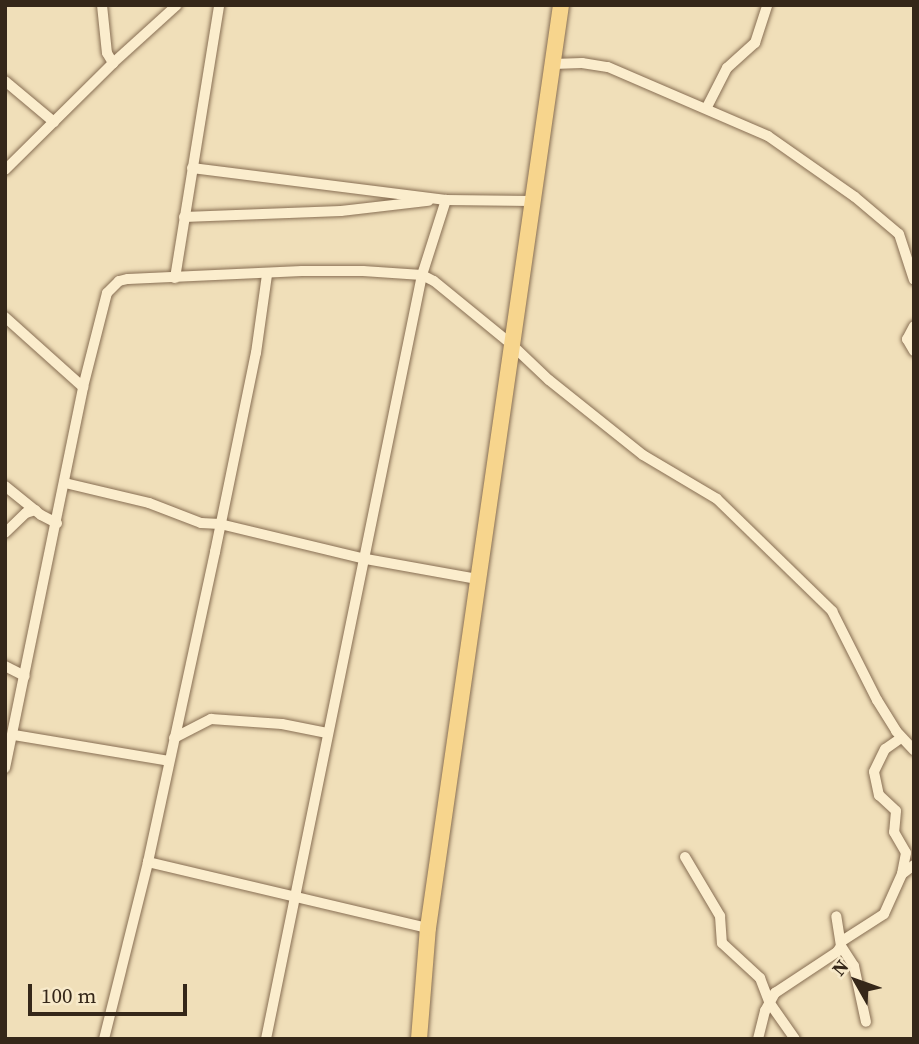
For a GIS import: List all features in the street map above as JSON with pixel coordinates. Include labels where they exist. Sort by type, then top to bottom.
[{"type":"main road","points":[[419,1039],[428,928],[561,5]]},
{"type":"street","points":[[102,5],[107,52],[113,63]]},
{"type":"street","points":[[5,170],[113,63],[177,5]]},
{"type":"street","points":[[175,278],[219,5]]},
{"type":"street","points":[[708,107],[727,68],[755,43],[764,7]]},
{"type":"street","points":[[553,64],[582,63],[608,67],[708,107],[778,142],[885,222],[902,240],[914,280]]},
{"type":"street","points":[[5,80],[54,122]]},
{"type":"street","points":[[192,168],[446,201]]},
{"type":"street","points":[[266,1039],[422,275],[446,201]]},
{"type":"street","points":[[184,217],[284,215],[400,202],[531,201]]},
{"type":"street","points":[[5,768],[14,735],[83,387],[107,293],[119,281],[128,279],[363,271],[422,275],[434,281],[511,344],[549,380],[643,455],[724,504],[816,593],[839,622],[877,700],[901,738],[914,750]]},
{"type":"street","points":[[104,1039],[148,862],[256,352],[267,275]]},
{"type":"street","points":[[5,317],[83,387]]},
{"type":"street","points":[[914,326],[906,339],[914,351]]},
{"type":"street","points":[[65,483],[149,503],[191,520],[220,524],[366,559],[477,579]]},
{"type":"street","points":[[5,486],[57,523]]},
{"type":"street","points":[[5,533],[26,513],[36,510]]},
{"type":"street","points":[[5,666],[25,676]]},
{"type":"street","points":[[174,738],[211,719],[282,724],[327,733]]},
{"type":"street","points":[[14,735],[169,761]]},
{"type":"street","points":[[758,1039],[769,1002],[781,989],[836,952],[842,943],[884,914],[902,874],[906,853],[894,832],[896,811],[879,794],[874,772],[885,750],[901,738]]},
{"type":"street","points":[[685,857],[720,916],[722,943],[761,978],[769,1002],[795,1039]]},
{"type":"street","points":[[148,862],[428,928]]},
{"type":"street","points":[[902,874],[914,864]]},
{"type":"street","points":[[836,916],[842,943],[854,966],[860,1007],[866,1022]]}]
